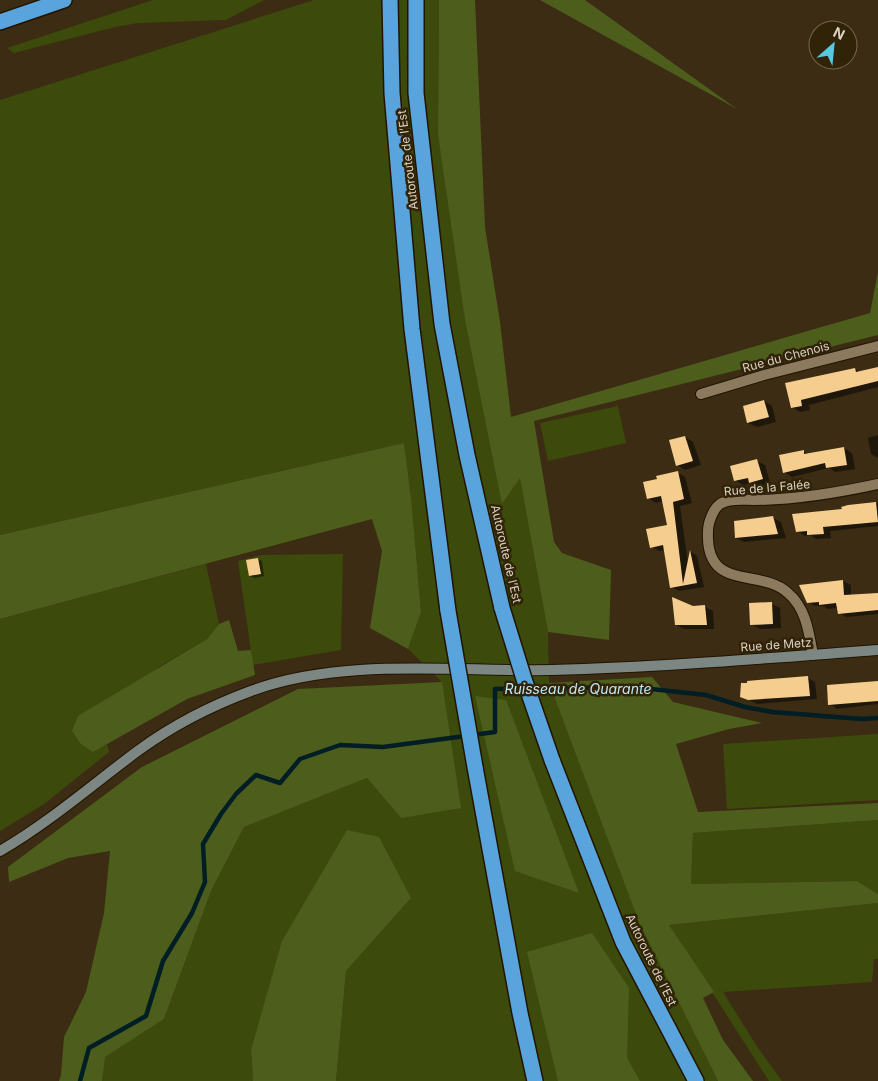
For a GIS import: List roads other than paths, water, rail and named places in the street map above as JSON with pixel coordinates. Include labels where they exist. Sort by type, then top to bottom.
[{"type":"highway","points":[[0,22],[64,0]]},
{"type":"highway","name":"Autoroute de l’Est","points":[[390,0],[392,93],[412,329],[448,611],[520,1013],[535,1081]]},
{"type":"highway","name":"Autoroute de l’Est","points":[[416,0],[416,93],[442,324],[502,608],[552,760],[623,942],[696,1081]]},
{"type":"main road","name":"Rue de Metz","points":[[0,851],[29,834],[156,739],[197,715],[249,691],[281,680],[358,669],[550,670],[677,665],[878,650]]},
{"type":"street","name":"Rue du Chenois","points":[[701,394],[764,375],[878,346]]},
{"type":"street","name":"Rue de la Falée","points":[[813,655],[808,627],[801,609],[787,592],[774,585],[725,572],[717,565],[711,556],[708,544],[708,528],[714,512],[720,504],[730,501],[812,497],[878,484]]},
{"type":"waterway","name":"Ruisseau de Quarante","points":[[80,1081],[89,1048],[146,1016],[163,961],[192,913],[205,882],[203,844],[221,814],[236,794],[256,775],[280,783],[300,759],[340,745],[383,747],[495,732],[495,689],[633,687],[706,695],[745,707],[772,712],[862,719],[878,718]]}]
